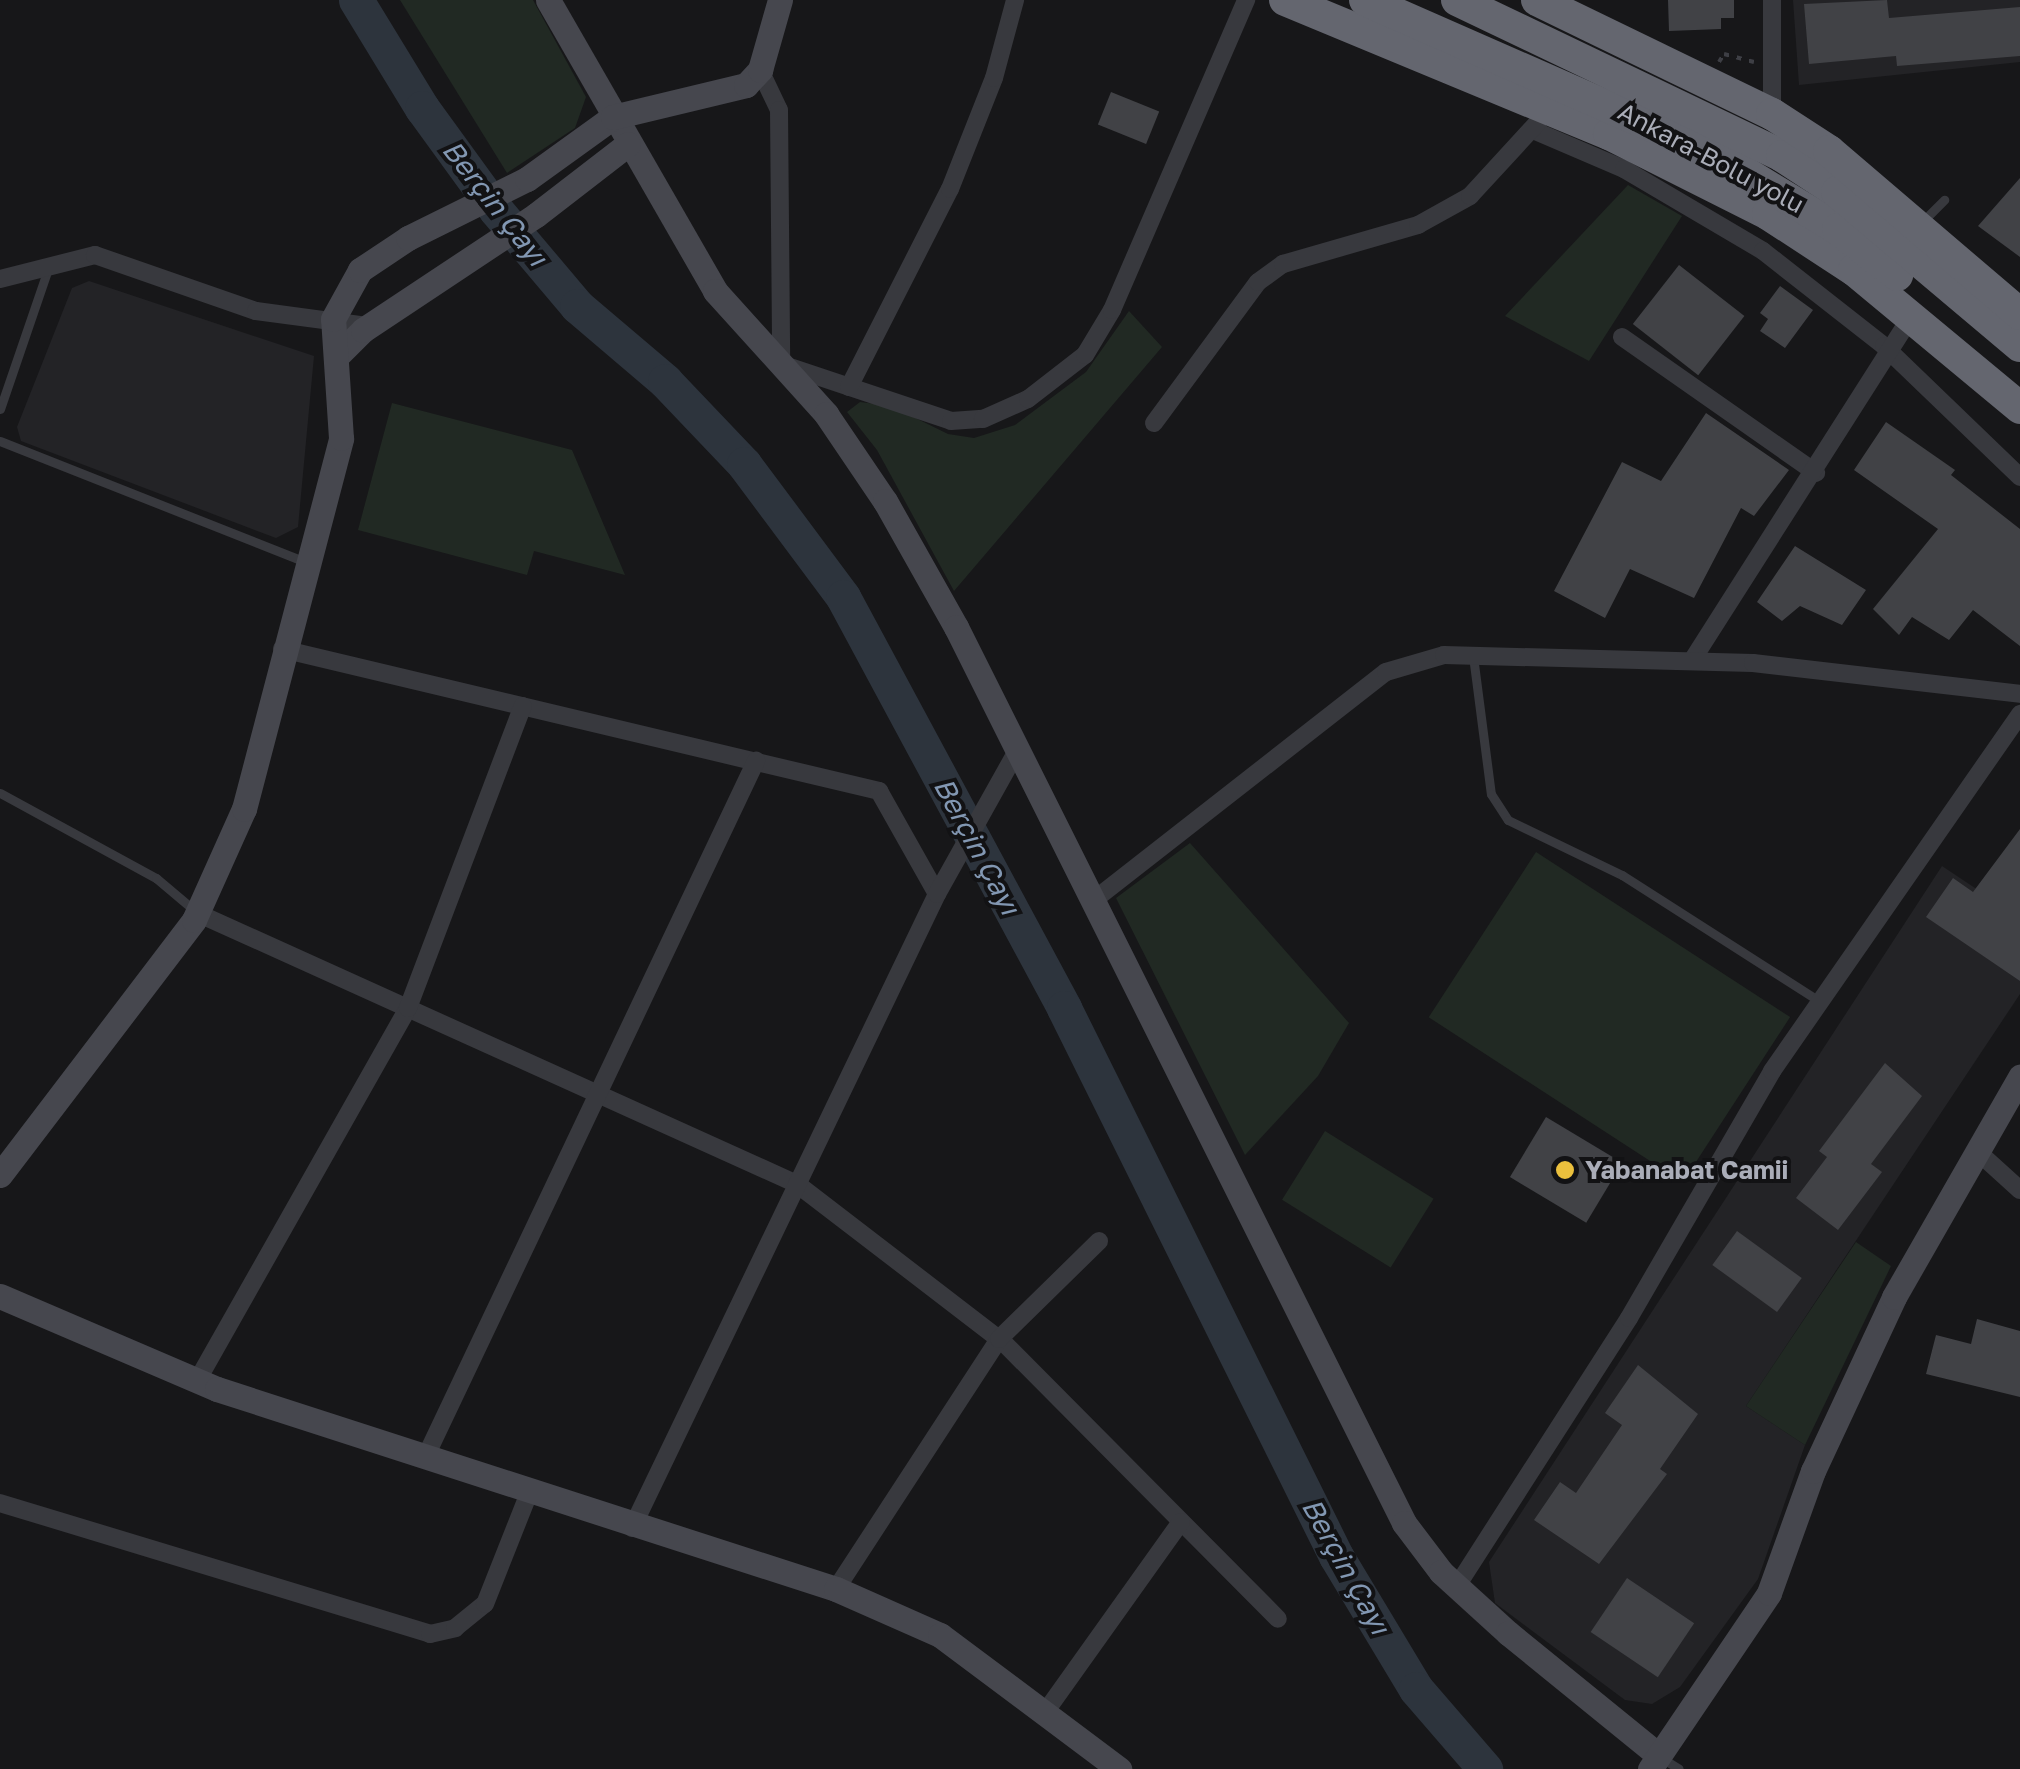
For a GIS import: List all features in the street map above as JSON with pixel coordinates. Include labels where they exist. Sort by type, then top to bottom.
[{"type":"highway","points":[[1285,0],[1540,120],[1768,214],[1912,316],[2020,408]]},
{"type":"highway","name":"Ankara-Bolu yolu","points":[[1366,0],[1730,163],[2007,336]]},
{"type":"highway","name":"Ankara-Bolu yolu","points":[[1458,0],[1782,156],[1837,192],[2007,336],[2020,378]]},
{"type":"highway","points":[[1561,5],[1772,114],[1870,181],[1920,224],[2007,336]]},
{"type":"street","points":[[548,0],[715,291],[826,414],[885,501],[1094,900],[1404,1523],[1457,1586],[1662,1764],[1769,1594],[1813,1471],[1894,1297],[2019,1079]]},
{"type":"street","points":[[0,1175],[197,913],[244,810],[282,649],[341,438],[334,319],[360,270],[408,238],[526,178],[613,117],[746,86],[760,70],[780,0]]},
{"type":"street","points":[[849,387],[950,189],[994,78],[1015,0]]},
{"type":"street","points":[[781,364],[952,421],[983,419],[1028,399],[1085,355],[1112,310],[1246,0]]},
{"type":"street","points":[[1772,0],[1772,114]]},
{"type":"street","points":[[760,70],[779,110],[781,364]]},
{"type":"street","points":[[1154,424],[1258,282],[1282,264],[1435,216],[1504,167],[1540,120],[1763,251],[1892,354],[2020,478]]},
{"type":"street","points":[[336,357],[370,326],[536,215],[628,144]]},
{"type":"street","points":[[0,278],[95,255],[256,311],[370,326]]},
{"type":"street","points":[[1693,659],[1892,354],[1912,316]]},
{"type":"street","points":[[1622,337],[1816,473]]},
{"type":"street","points":[[282,649],[879,791],[940,889]]},
{"type":"street","points":[[1094,900],[1386,672],[1444,655],[1693,659],[2020,694]]},
{"type":"street","points":[[197,1381],[408,1008],[522,706]]},
{"type":"street","points":[[1457,1586],[1819,1001],[2020,714]]},
{"type":"street","points":[[632,1528],[940,889],[1015,754]]},
{"type":"street","points":[[425,1458],[756,761]]},
{"type":"street","points":[[197,913],[797,1184],[998,1339],[1278,1619]]},
{"type":"street","points":[[1977,1152],[2020,1190]]},
{"type":"street","points":[[836,1589],[998,1339],[1099,1240]]},
{"type":"street","points":[[0,1296],[197,1381],[632,1528],[836,1589],[940,1635],[1119,1769]]},
{"type":"street","points":[[0,1503],[430,1634],[455,1628],[485,1604],[529,1493]]},
{"type":"street","points":[[1046,1711],[1182,1522]]},
{"type":"lane","points":[[1920,224],[1944,200]]},
{"type":"lane","points":[[0,409],[50,266]]},
{"type":"lane","points":[[0,441],[306,562]]},
{"type":"lane","points":[[1473,656],[1491,794],[1508,820],[1622,875],[1819,1001]]},
{"type":"lane","points":[[0,794],[156,878],[197,913]]},
{"type":"path","points":[[1724,54],[1772,66]]},
{"type":"shaded area","points":[[400,0],[533,0],[586,97],[575,128],[507,173]]},
{"type":"shaded area","points":[[1793,0],[2020,0],[2020,62],[1799,85]]},
{"type":"shaded area","points":[[1628,185],[1682,216],[1589,361],[1505,316]]},
{"type":"shaded area","points":[[89,281],[314,356],[298,527],[276,538],[21,441],[17,427],[72,288]]},
{"type":"shaded area","points":[[1129,311],[1162,347],[954,591],[877,450],[847,412],[860,402],[891,406],[948,434],[974,438],[1015,425],[1086,372]]},
{"type":"shaded area","points":[[392,403],[572,450],[625,575],[534,551],[527,575],[358,530]]},
{"type":"shaded area","points":[[1190,843],[1349,1023],[1318,1076],[1245,1155],[1116,898]]},
{"type":"shaded area","points":[[1536,852],[1790,1017],[1683,1182],[1429,1017]]},
{"type":"shaded area","points":[[1942,866],[2020,918],[2020,994],[1746,1406],[1805,1445],[1758,1579],[1680,1687],[1652,1704],[1625,1700],[1495,1603],[1489,1562]]},
{"type":"shaded area","points":[[1325,1131],[1434,1199],[1391,1268],[1282,1200]]},
{"type":"shaded area","points":[[1856,1242],[1891,1266],[1805,1445],[1746,1406]]},
{"type":"building","points":[[1668,0],[1734,0],[1734,18],[1721,18],[1721,29],[1669,31]]},
{"type":"building","points":[[1887,0],[1889,18],[2020,7],[2020,56],[1897,66],[1896,56],[1809,64],[1804,4]]},
{"type":"building","points":[[1111,92],[1159,111],[1146,144],[1098,124]]},
{"type":"building","points":[[2020,178],[2020,257],[1978,226]]},
{"type":"building","points":[[1679,265],[1744,316],[1698,375],[1633,324]]},
{"type":"building","points":[[1780,286],[1813,310],[1785,348],[1760,331],[1768,319],[1760,313]]},
{"type":"building","points":[[1706,413],[1789,470],[1754,516],[1741,508],[1694,598],[1630,569],[1605,618],[1554,591],[1622,462],[1661,481]]},
{"type":"building","points":[[1886,422],[1955,470],[1951,475],[2020,529],[2020,646],[1973,610],[1949,640],[1912,617],[1899,635],[1873,609],[1938,529],[1854,470]]},
{"type":"building","points":[[1795,546],[1866,590],[1842,625],[1800,606],[1782,621],[1757,602]]},
{"type":"building","points":[[2020,829],[2020,981],[1926,917],[1953,878],[1973,892]]},
{"type":"building","points":[[1885,1063],[1922,1096],[1871,1164],[1882,1172],[1838,1230],[1796,1198],[1827,1157],[1819,1151]]},
{"type":"building","name":"Yabanabat Camii","points":[[1546,1117],[1622,1163],[1586,1223],[1510,1177]]},
{"type":"building","points":[[1737,1231],[1802,1278],[1777,1312],[1712,1265]]},
{"type":"building","points":[[1977,1319],[2020,1331],[2020,1397],[1926,1374],[1936,1335],[1971,1344]]},
{"type":"building","points":[[1638,1365],[1698,1414],[1660,1469],[1667,1474],[1599,1564],[1534,1520],[1560,1482],[1576,1493],[1622,1425],[1605,1413]]},
{"type":"building","points":[[1627,1578],[1694,1623],[1658,1677],[1591,1632]]},
{"type":"waterway","name":"Berçin Çayı","points":[[356,0],[422,108],[496,210],[577,306],[665,381],[744,464],[843,597],[1064,1008],[1336,1556],[1416,1689],[1485,1769]]},
{"type":"place","name":"Yabanabat Camii","points":[[1565,1170]]}]
